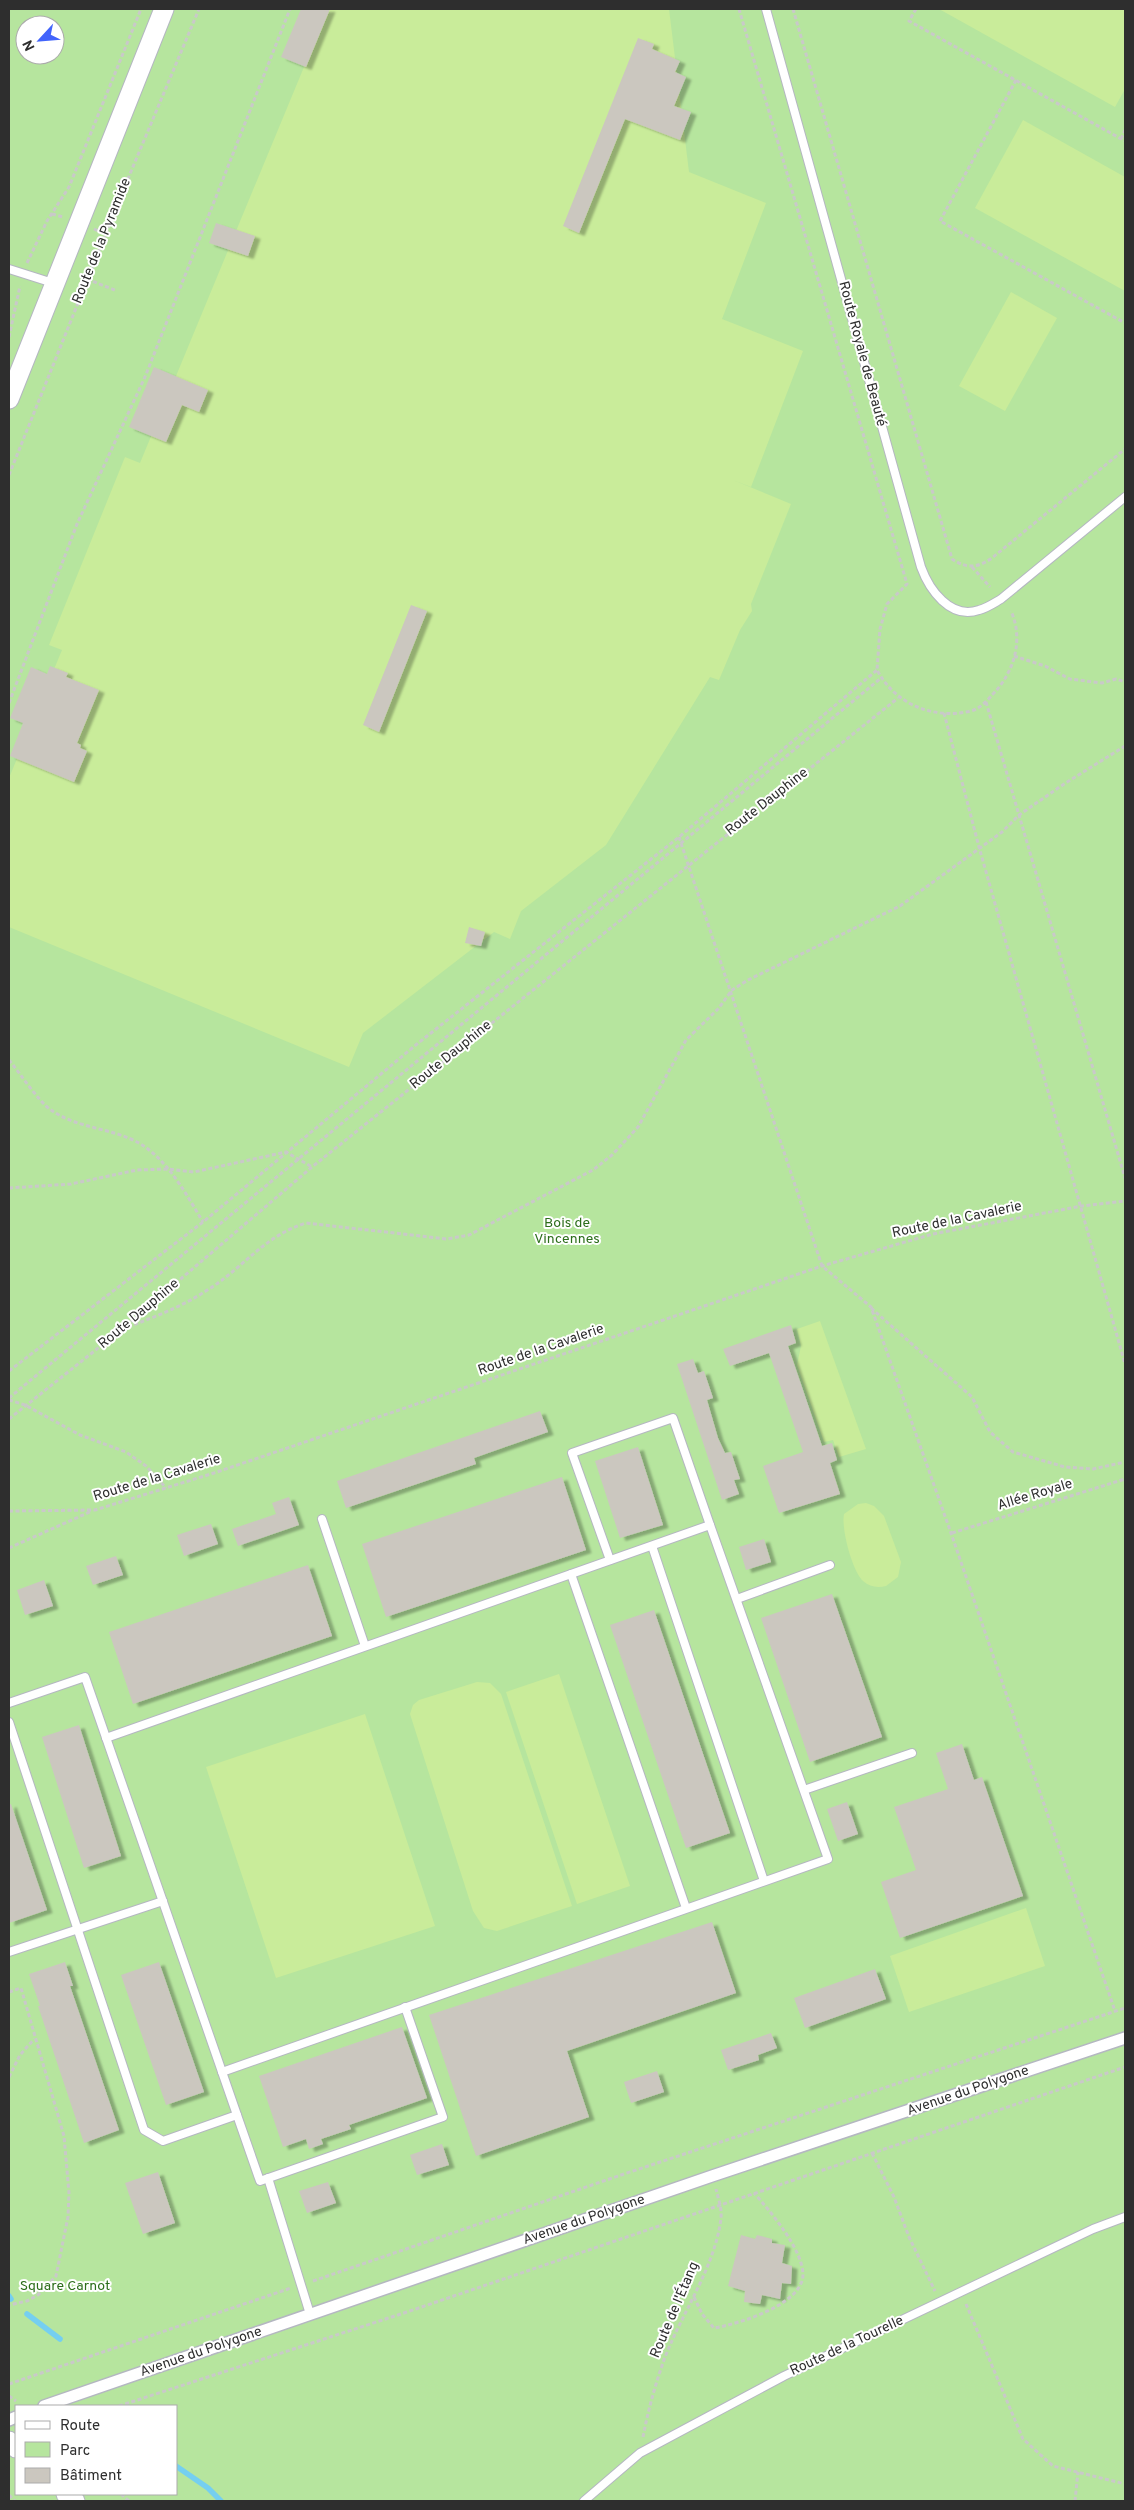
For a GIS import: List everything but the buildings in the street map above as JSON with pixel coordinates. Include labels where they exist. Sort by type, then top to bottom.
[{"type":"street","points":[[9,399],[53,283],[164,9]]},
{"type":"street","name":"Avenue du Polygone","points":[[47,2405],[712,2176],[1125,2038]]},
{"type":"lane","name":"Route Royale de Beauté","points":[[766,9],[926,581],[933,593],[952,607],[978,611],[1001,599],[1125,497]]},
{"type":"lane","points":[[9,269],[53,283]]},
{"type":"lane","points":[[222,2072],[828,1859],[673,1418],[572,1453],[610,1560]]},
{"type":"lane","points":[[322,1519],[365,1646]]},
{"type":"lane","points":[[106,1738],[710,1525]]},
{"type":"lane","points":[[652,1546],[764,1881]]},
{"type":"lane","points":[[737,1599],[830,1565]]},
{"type":"lane","points":[[571,1574],[686,1908]]},
{"type":"lane","points":[[9,1703],[85,1677],[260,2181],[443,2117],[405,2007]]},
{"type":"lane","points":[[9,1722],[144,2130],[163,2141],[237,2115]]},
{"type":"lane","points":[[804,1790],[912,1753]]},
{"type":"lane","points":[[9,1952],[163,1901]]},
{"type":"lane","points":[[268,2178],[310,2314]]},
{"type":"lane","name":"Route de la Tourelle","points":[[584,2501],[640,2453],[784,2376],[1093,2229],[1125,2217]]},
{"type":"path","points":[[9,337],[22,273],[47,221],[69,188],[141,9]]},
{"type":"path","name":"Route de la Pyramide","points":[[9,475],[199,9]]},
{"type":"path","points":[[9,703],[77,524],[145,377],[290,9]]},
{"type":"path","points":[[739,9],[907,584],[887,604],[880,628],[877,670],[881,678],[898,698],[912,706],[944,713],[972,711],[986,702],[1001,686],[1011,669],[1016,649],[1015,621],[1011,611]]},
{"type":"path","points":[[793,9],[952,559],[961,566],[972,568],[990,586]]},
{"type":"path","points":[[916,9],[909,21],[1125,141]]},
{"type":"path","points":[[1016,80],[940,221],[1125,324]]},
{"type":"path","points":[[1120,139],[1125,130]]},
{"type":"path","points":[[87,280],[117,291]]},
{"type":"path","points":[[972,568],[992,558],[1125,449]]},
{"type":"path","points":[[1014,656],[1045,666],[1070,679],[1102,683],[1116,679],[1125,682]]},
{"type":"path","points":[[9,1371],[203,1222],[424,1038],[679,837],[877,670]]},
{"type":"path","name":"Route Dauphine","points":[[9,1399],[881,678]]},
{"type":"path","name":"Route Dauphine","points":[[9,1419],[122,1329],[312,1167],[898,698]]},
{"type":"path","points":[[986,702],[1125,1178]]},
{"type":"path","points":[[944,713],[979,847],[1082,1206],[1125,1364]]},
{"type":"path","points":[[122,1329],[161,1315],[209,1289],[269,1240],[290,1228],[306,1223],[447,1239],[469,1234],[593,1170],[627,1141],[638,1128],[686,1040],[718,1009],[732,990],[748,980],[900,906],[925,890],[979,847],[1002,832],[1019,815],[1125,746]]},
{"type":"path","points":[[679,837],[690,863],[822,1266],[871,1307],[900,1336],[952,1377],[972,1397],[990,1432],[1013,1452],[1065,1467],[1084,1469],[1093,1469],[1125,1462]]},
{"type":"path","points":[[9,1060],[50,1110],[137,1142],[153,1153],[168,1169],[203,1222]]},
{"type":"path","points":[[9,1188],[71,1184],[137,1170],[168,1169],[194,1172],[286,1152],[312,1167]]},
{"type":"path","points":[[1082,1206],[1125,1201]]},
{"type":"path","name":"Route de la Cavalerie","points":[[9,1511],[95,1510],[166,1488],[822,1266],[933,1234],[1082,1206]]},
{"type":"path","points":[[871,1307],[951,1533],[1115,2011]]},
{"type":"path","points":[[9,1399],[25,1405],[80,1434],[126,1452],[146,1466],[166,1488]]},
{"type":"path","name":"Allée Royale","points":[[951,1533],[1125,1479]]},
{"type":"path","points":[[9,1548],[95,1510]]},
{"type":"path","points":[[9,1992],[21,1988],[64,2136],[68,2217],[56,2276],[38,2295],[27,2301],[9,2305]]},
{"type":"path","points":[[9,2384],[621,2175],[1125,2008]]},
{"type":"path","points":[[9,2077],[20,2055],[35,2038]]},
{"type":"path","points":[[122,2405],[398,2315],[1125,2067]]},
{"type":"path","points":[[872,2153],[894,2198],[909,2237],[942,2301]]},
{"type":"path","name":"Route de l'Étang","points":[[640,2453],[649,2407],[665,2359],[694,2296],[716,2241],[721,2218],[720,2205],[712,2176]]},
{"type":"path","points":[[694,2296],[702,2314],[714,2328],[732,2325],[753,2318],[775,2307],[794,2293],[803,2277],[801,2261],[777,2221],[754,2194]]},
{"type":"path","points":[[961,2291],[1022,2439],[1053,2466],[1125,2484]]},
{"type":"path","points":[[9,2396],[15,2400]]},
{"type":"path","points":[[1075,2501],[1078,2472]]},
{"type":"path","points":[[9,2495],[15,2501]]},
{"type":"green space","name":"Bois de Vincennes","points":[[9,9],[1125,9],[1125,2501],[9,2501]]},
{"type":"green space","points":[[328,9],[669,9],[689,172],[766,203],[722,319],[803,351],[751,487],[733,480],[791,504],[751,604],[752,611],[740,630],[719,680],[710,677],[606,845],[521,911],[510,939],[494,932],[363,1033],[349,1067],[9,927],[9,778],[62,650],[49,645],[125,457],[140,463]]},
{"type":"green space","points":[[939,9],[1125,9],[1125,89],[1115,107]]},
{"type":"green space","points":[[1023,120],[1125,177],[1125,291],[975,208]]},
{"type":"green space","points":[[1011,292],[1057,318],[1005,411],[959,386]]},
{"type":"green space","points":[[820,1321],[866,1449],[839,1457],[833,1440],[824,1442],[797,1365],[801,1346],[797,1329]]},
{"type":"green space","points":[[866,1503],[874,1506],[884,1516],[901,1562],[898,1577],[886,1586],[868,1585],[863,1581],[855,1568],[848,1549],[844,1529],[844,1514],[858,1504]]},
{"type":"green space","points":[[559,1674],[630,1886],[577,1904],[506,1692]]},
{"type":"green space","points":[[477,1682],[490,1683],[501,1694],[572,1906],[497,1931],[484,1928],[473,1911],[410,1714],[413,1705],[419,1700]]},
{"type":"green space","points":[[365,1714],[435,1926],[276,1978],[206,1767]]},
{"type":"green space","points":[[1026,1908],[1045,1966],[909,2012],[890,1956]]},
{"type":"waterway","points":[[27,2314],[60,2339]]},
{"type":"waterway","points":[[178,2467],[208,2488],[221,2501]]},
{"type":"park label","name":"Square Carnot","points":[[65,2286]]}]
